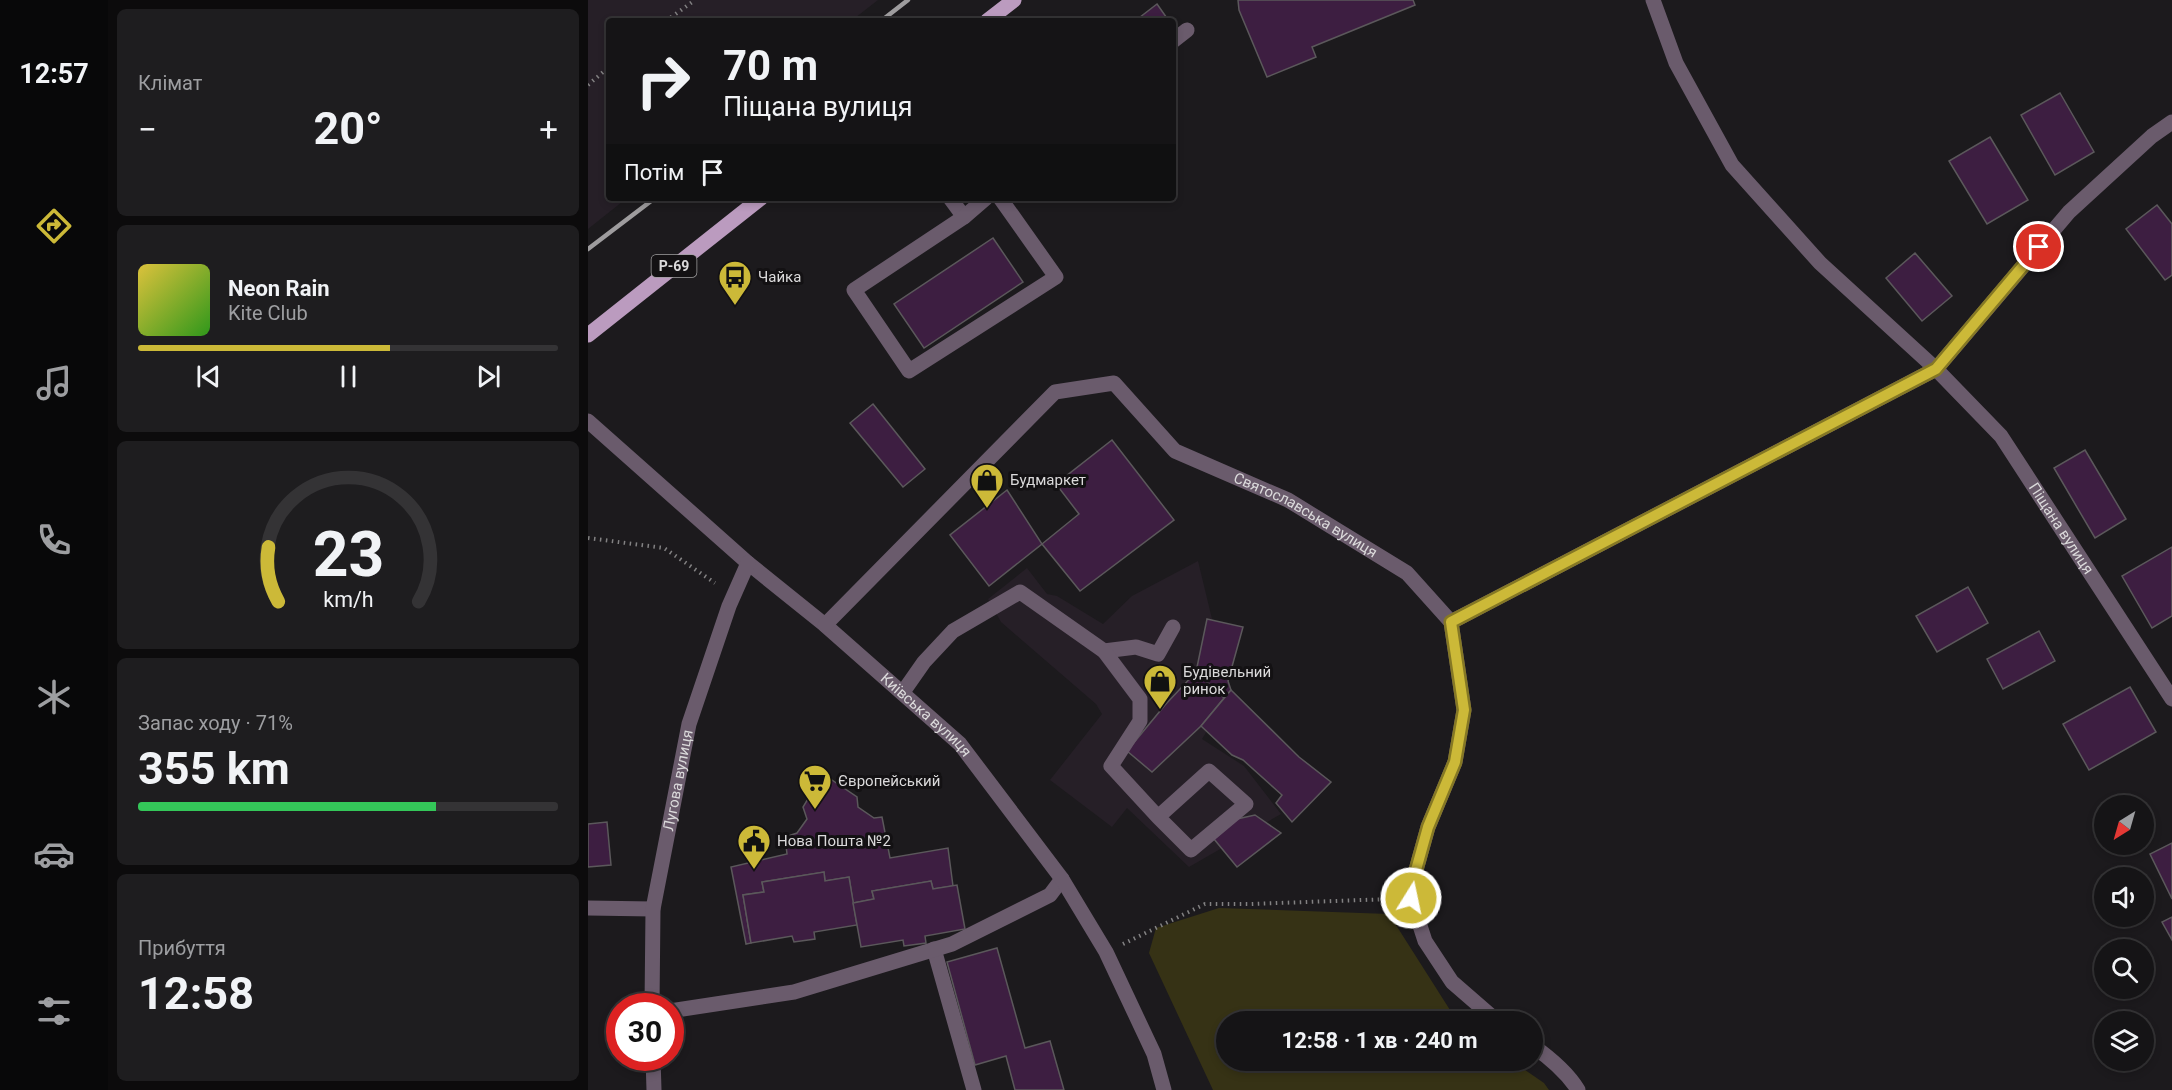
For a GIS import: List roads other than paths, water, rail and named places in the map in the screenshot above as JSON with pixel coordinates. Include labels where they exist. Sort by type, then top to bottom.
[{"type":"main road","points":[[991,18],[1014,0]]},
{"type":"main road","name":"Р-69","points":[[588,335],[756,201]]},
{"type":"street","name":"Піщана вулиця","points":[[1653,0],[1677,63],[1732,165],[1820,263],[1936,369],[2001,436],[2172,699]]},
{"type":"street","points":[[1176,39],[1187,30]]},
{"type":"street","points":[[1485,1011],[1452,982],[1425,941],[1411,898],[1428,827],[1455,762],[1464,710],[1451,622],[1936,369],[2069,212],[2152,136],[2172,122]]},
{"type":"street","points":[[952,201],[964,217]]},
{"type":"street","points":[[983,201],[964,217],[854,290],[909,371],[1056,277],[1002,201]]},
{"type":"street","name":"Святославська вулиця","points":[[825,625],[1054,392],[1114,383],[1175,451],[1288,500],[1407,573],[1451,622]]},
{"type":"street","name":"Київська вулиця","points":[[588,421],[748,563],[825,625],[960,744],[1062,879],[1106,952],[1154,1054],[1164,1090]]},
{"type":"street","name":"Лугова вулиця","points":[[652,993],[653,909],[689,724],[733,596],[748,563]]},
{"type":"street","points":[[903,692],[924,662],[953,631],[1020,592],[1104,651],[1140,699],[1140,722],[1111,766],[1158,817],[1191,850],[1246,804],[1209,771],[1158,817]]},
{"type":"street","points":[[1104,651],[1136,647],[1158,654],[1173,627]]},
{"type":"street","points":[[684,1009],[794,992],[952,944],[1050,895],[1062,879]]},
{"type":"street","points":[[588,908],[653,909]]},
{"type":"street","points":[[934,949],[974,1090]]},
{"type":"street","points":[[1543,1054],[1574,1083],[1578,1090]]},
{"type":"street","points":[[653,1071],[654,1090]]},
{"type":"railway","points":[[885,18],[908,0]]},
{"type":"railway","points":[[588,249],[651,201]]},
{"type":"place","name":"Чайка","points":[[735,306]]},
{"type":"place","name":"Будмаркет","points":[[987,509]]},
{"type":"place","name":"Будівельний ринок","points":[[1160,710]]},
{"type":"place","name":"Європейський","points":[[815,810]]},
{"type":"place","name":"Нова Пошта №2","points":[[754,870]]}]
